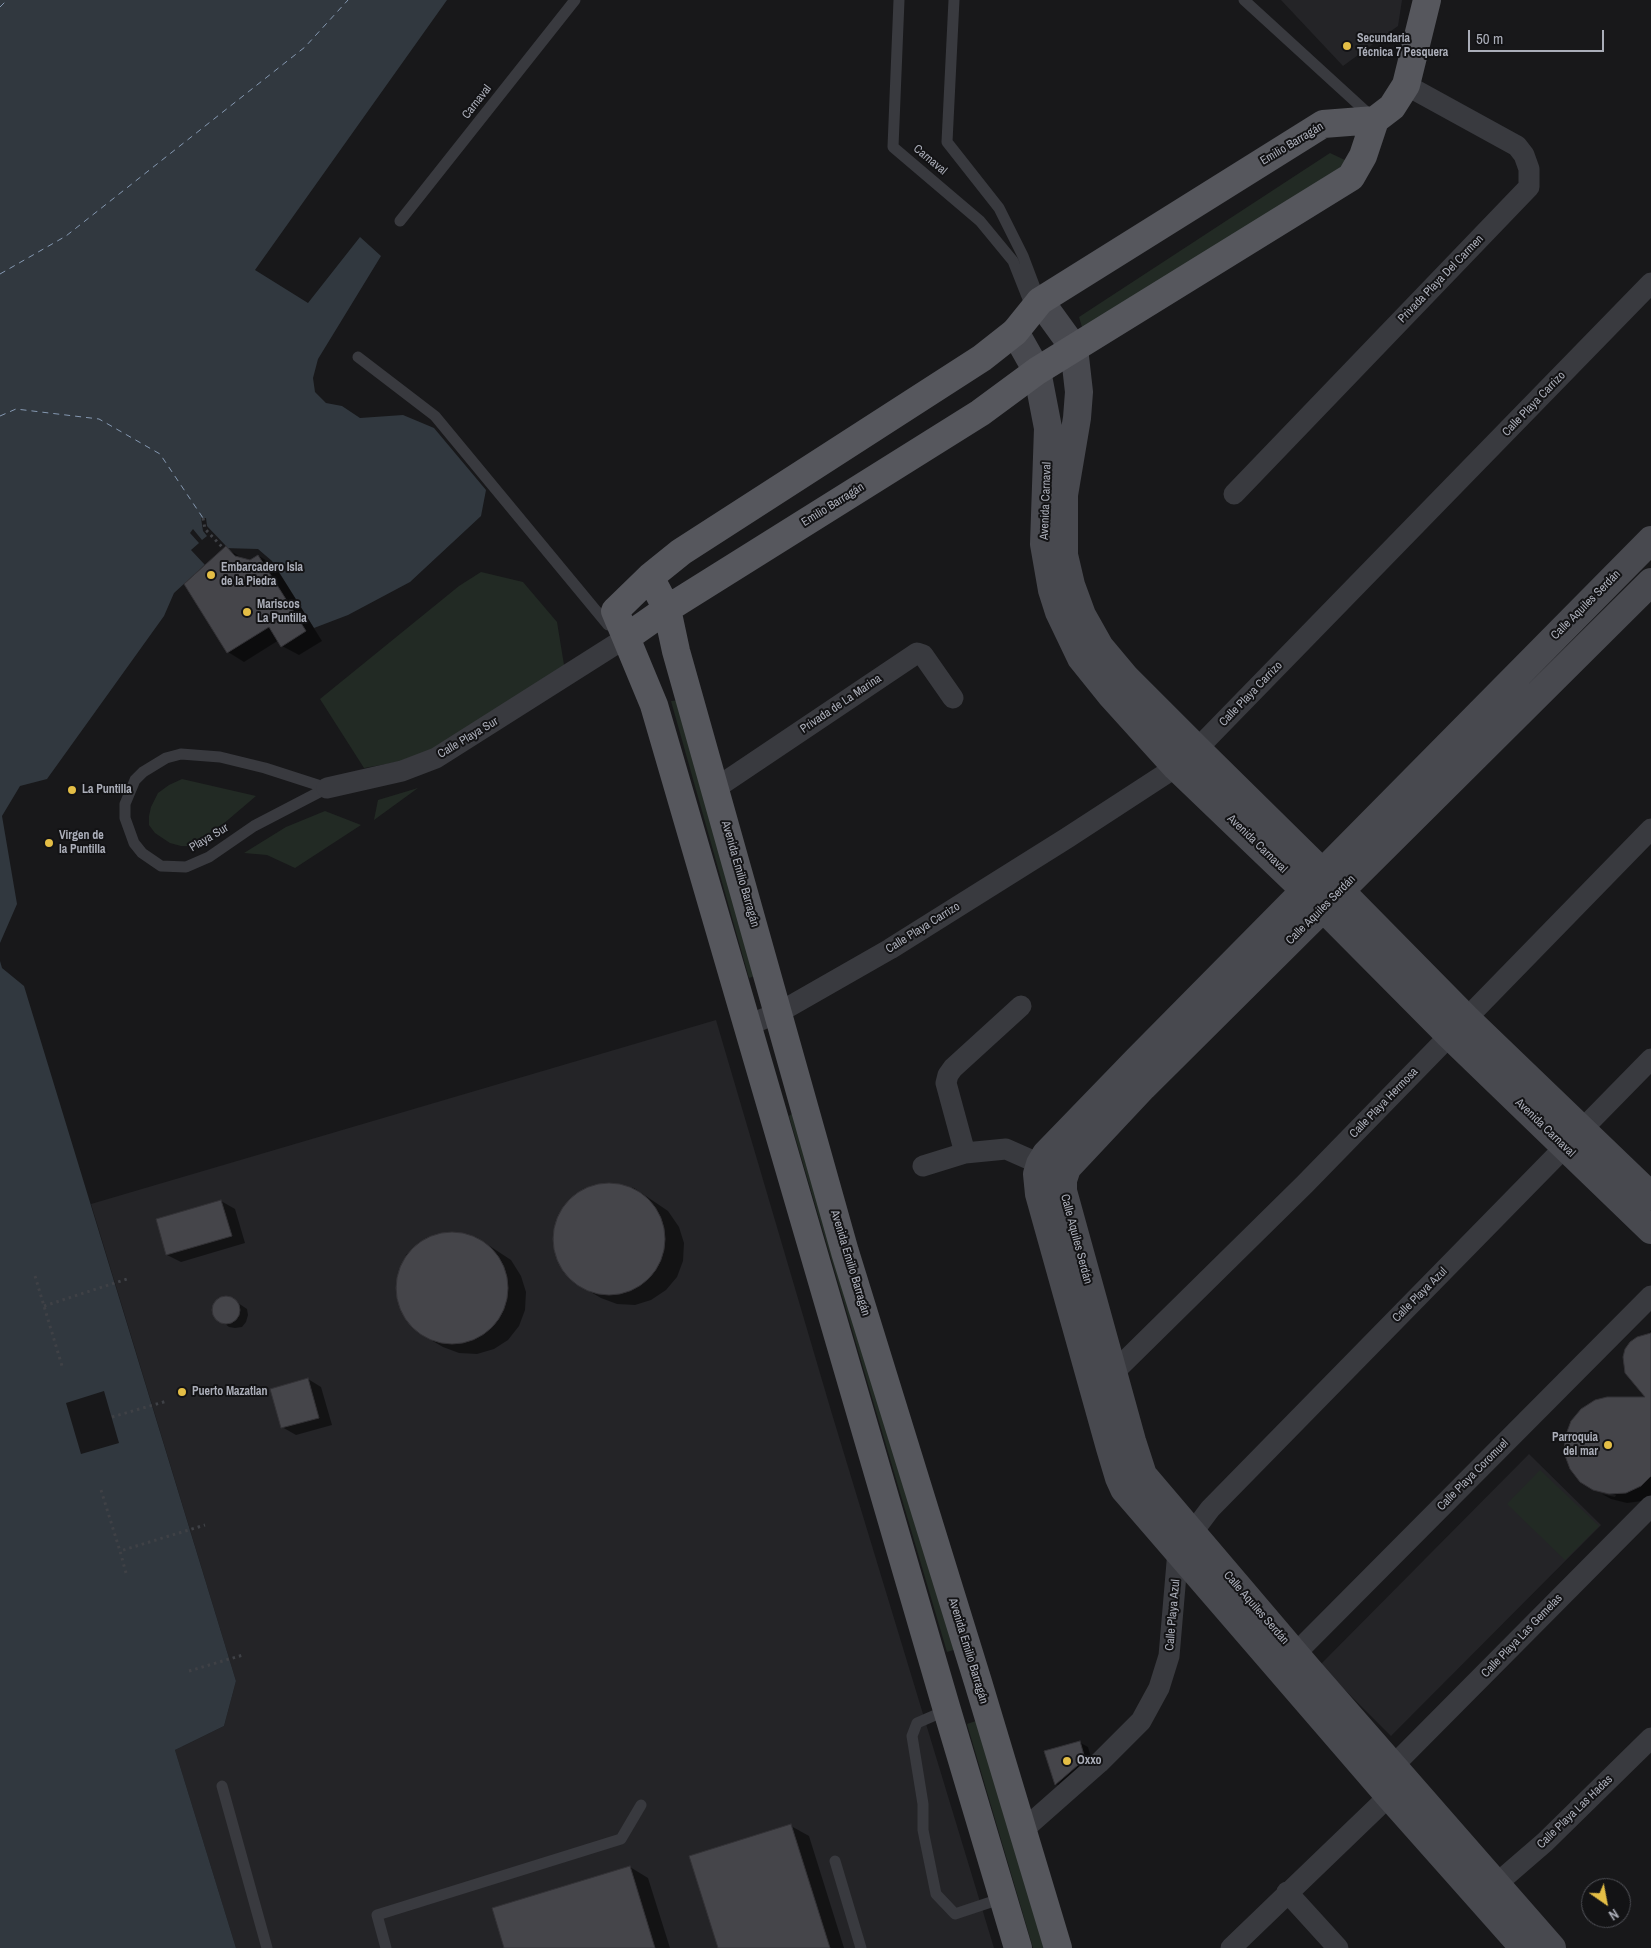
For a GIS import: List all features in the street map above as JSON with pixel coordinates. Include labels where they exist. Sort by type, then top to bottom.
[{"type":"main road","points":[[1375,120],[1392,107],[1406,85],[1427,0]]},
{"type":"main road","name":"Emilio Barragán","points":[[1375,120],[1363,156],[1351,177],[1037,371],[980,413],[667,609],[617,624],[650,577],[681,552],[982,358],[1015,332],[1037,306],[1323,124],[1375,120]]},
{"type":"main road","name":"Avenida Emilio Barragán","points":[[650,577],[667,609],[676,651],[846,1252],[1058,1948]]},
{"type":"main road","points":[[617,624],[654,705],[944,1701],[1018,1948]]},
{"type":"main road","points":[[944,1701],[978,1682]]},
{"type":"street","name":"Privada Playa Del Carmen","points":[[1234,494],[1529,187],[1530,169],[1524,155],[1517,146],[1406,85]]},
{"type":"street","name":"Calle Playa Carrizo","points":[[748,1025],[778,1013],[890,949],[1176,767],[1197,749],[1651,284]]},
{"type":"street","points":[[1037,306],[1074,348]]},
{"type":"street","points":[[1015,332],[1037,371]]},
{"type":"street","name":"Avenida Carnaval","points":[[1074,348],[1079,392],[1077,418],[1064,495],[1064,555],[1071,584],[1082,615],[1100,647],[1126,678],[1197,749],[1323,891],[1458,1026],[1574,1138],[1651,1230]]},
{"type":"street","name":"Avenida Carnaval","points":[[1037,371],[1048,428],[1044,544],[1052,590],[1059,612],[1081,658],[1110,694],[1176,767],[1323,891]]},
{"type":"street","name":"Calle Aquiles Serdán","points":[[1121,1444],[1113,1373],[1063,1191],[1063,1180],[1068,1168],[1323,891],[1651,540]]},
{"type":"street","name":"Calle Aquiles Serdán","points":[[1524,1948],[1488,1891],[1393,1766],[1340,1721],[1185,1542],[1121,1444],[1040,1194],[1037,1174],[1046,1154],[1137,1060],[1323,891],[1651,582]]},
{"type":"street","name":"Calle Playa Sur","points":[[327,788],[402,771],[436,758],[596,656],[617,624]]},
{"type":"street","name":"Privada de La Marina","points":[[716,788],[917,653],[923,655],[953,698]]},
{"type":"street","name":"Calle Playa Hermosa","points":[[1113,1373],[1305,1184],[1651,829]]},
{"type":"street","points":[[965,1153],[946,1084],[948,1075],[953,1068],[1021,1006]]},
{"type":"street","name":"Calle Playa Azul","points":[[1022,1831],[1099,1763],[1141,1721],[1160,1688],[1170,1656],[1185,1542],[1210,1508],[1651,1059]]},
{"type":"street","name":"Avenida Carnaval","points":[[1574,1138],[1651,1196]]},
{"type":"street","points":[[922,1166],[965,1153],[1006,1149],[1040,1164]]},
{"type":"street","name":"Calle Playa Coromuel","points":[[1296,1653],[1651,1296]]},
{"type":"street","name":"Calle Playa Las Gemelas","points":[[1393,1766],[1651,1506]]},
{"type":"street","name":"Calle Aquiles Serdán","points":[[1185,1542],[1296,1653],[1389,1796],[1488,1891],[1552,1948]]},
{"type":"street","name":"Calle Playa Las Hadas","points":[[1488,1891],[1545,1842],[1651,1738]]},
{"type":"street","points":[[1231,1948],[1287,1892],[1389,1796]]},
{"type":"street","points":[[1287,1892],[1338,1948]]},
{"type":"lane","name":"Carnaval","points":[[400,221],[575,0]]},
{"type":"lane","name":"Carnaval","points":[[899,0],[893,147],[980,221],[1013,261],[1037,306]]},
{"type":"lane","name":"Carnaval","points":[[954,0],[947,142],[998,208],[1023,256],[1037,306]]},
{"type":"lane","points":[[1244,0],[1375,120]]},
{"type":"lane","points":[[358,357],[435,416],[617,624]]},
{"type":"lane","name":"Playa Sur","points":[[181,754],[220,757],[265,768],[327,788],[254,826],[209,857],[186,867],[161,866],[150,860],[134,843],[125,818],[126,797],[135,780],[152,765],[166,758],[181,754]]},
{"type":"lane","points":[[944,1701],[917,1723],[912,1736],[924,1804],[923,1830],[936,1894],[955,1914],[1003,1898]]},
{"type":"lane","points":[[222,1786],[267,1948]]},
{"type":"lane","points":[[386,1948],[377,1915],[620,1839],[641,1805]]},
{"type":"lane","points":[[835,1861],[862,1948]]},
{"type":"path","points":[[203,518],[206,529],[223,548]]},
{"type":"path","points":[[35,1276],[62,1366]]},
{"type":"path","points":[[44,1306],[130,1278]]},
{"type":"path","points":[[112,1417],[167,1401]]},
{"type":"path","points":[[101,1490],[126,1573]]},
{"type":"path","points":[[120,1551],[206,1525]]},
{"type":"path","points":[[189,1671],[243,1655]]},
{"type":"shaded area","points":[[0,0],[447,0],[255,270],[308,303],[360,237],[381,256],[318,359],[313,378],[315,392],[326,403],[342,406],[360,418],[403,415],[434,428],[486,490],[481,516],[410,582],[348,615],[314,628],[272,561],[258,549],[223,548],[174,593],[164,616],[47,779],[20,786],[2,816],[17,904],[0,943]]},
{"type":"shaded area","name":"Secundaria Técnica 7 Pesquera","points":[[1281,0],[1402,0],[1398,26],[1343,66]]},
{"type":"shaded area","points":[[1330,153],[1347,161],[1344,172],[1098,329],[1082,327],[1079,317]]},
{"type":"shaded area","points":[[481,572],[523,582],[557,622],[565,671],[426,757],[364,768],[320,699],[459,586]]},
{"type":"shaded area","points":[[682,700],[761,974],[749,978],[671,701]]},
{"type":"shaded area","points":[[182,779],[256,796],[202,842],[193,846],[181,846],[170,843],[155,833],[149,825],[149,816],[158,793]]},
{"type":"shaded area","points":[[418,788],[374,820],[378,800]]},
{"type":"shaded area","points":[[325,811],[361,825],[295,868],[267,855],[244,853],[286,827]]},
{"type":"shaded area","points":[[0,961],[2,968],[24,986],[236,1681],[224,1726],[175,1750],[236,1948],[0,1948]]},
{"type":"shaded area","points":[[716,1020],[832,1414],[994,1948],[236,1948],[175,1750],[224,1726],[236,1681],[91,1204]]},
{"type":"shaded area","points":[[797,1110],[960,1648],[947,1652],[789,1116]]},
{"type":"shaded area","points":[[1529,1454],[1601,1525],[1391,1736],[1320,1665]]},
{"type":"shaded area","points":[[1540,1470],[1599,1526],[1565,1560],[1507,1504]]},
{"type":"shaded area","points":[[979,1720],[1047,1948],[1033,1948],[967,1724]]},
{"type":"pier","points":[[201,518],[206,518],[207,526],[226,546],[205,565],[191,550],[199,543],[190,533],[193,529],[202,540],[207,536],[203,531]]},
{"type":"pier","points":[[104,1391],[119,1443],[81,1454],[66,1403]]},
{"type":"building","name":"Mariscos La Puntilla","points":[[226,546],[235,556],[250,560],[258,555],[306,631],[281,647],[269,627],[227,653],[184,584]]},
{"type":"building","points":[[609,1183],[631,1187],[649,1199],[661,1217],[665,1239],[661,1261],[649,1279],[631,1291],[609,1295],[587,1291],[569,1279],[557,1261],[553,1239],[557,1217],[569,1199],[587,1187]]},
{"type":"building","points":[[221,1200],[232,1236],[166,1255],[156,1219]]},
{"type":"building","points":[[452,1232],[474,1236],[492,1248],[504,1266],[508,1288],[504,1310],[492,1328],[474,1340],[452,1344],[430,1340],[412,1328],[400,1310],[396,1288],[400,1266],[412,1248],[430,1236]]},
{"type":"building","points":[[226,1296],[236,1300],[240,1310],[236,1320],[226,1324],[216,1320],[212,1310],[216,1300]]},
{"type":"building","name":"Parroquia del mar","points":[[1651,1333],[1651,1476],[1641,1486],[1626,1493],[1609,1494],[1593,1490],[1580,1482],[1570,1469],[1564,1453],[1565,1437],[1571,1421],[1581,1409],[1595,1400],[1607,1397],[1645,1397],[1625,1373],[1623,1357],[1625,1349],[1630,1342],[1637,1337]]},
{"type":"building","points":[[308,1378],[319,1418],[281,1428],[270,1389]]},
{"type":"building","points":[[1080,1741],[1085,1759],[1055,1785],[1044,1751]]},
{"type":"building","points":[[791,1824],[830,1948],[718,1948],[689,1856]]},
{"type":"building","points":[[630,1866],[655,1948],[504,1948],[492,1908]]},
{"type":"ferry route","points":[[0,7],[7,0]]},
{"type":"ferry route","points":[[0,274],[66,236],[305,47],[348,0]]},
{"type":"ferry route","points":[[0,416],[16,409],[99,419],[160,454],[203,518]]},
{"type":"place","name":"Secundaria Técnica 7 Pesquera","points":[[1347,46]]},
{"type":"place","name":"Embarcadero Isla de la Piedra","points":[[211,575]]},
{"type":"place","name":"Mariscos La Puntilla","points":[[247,612]]},
{"type":"place","name":"La Puntilla","points":[[72,790]]},
{"type":"place","name":"Virgen de la Puntilla","points":[[49,843]]},
{"type":"place","name":"Puerto Mazatlan","points":[[182,1392]]},
{"type":"place","name":"Parroquia del mar","points":[[1608,1445]]},
{"type":"place","name":"Oxxo","points":[[1067,1761]]}]
